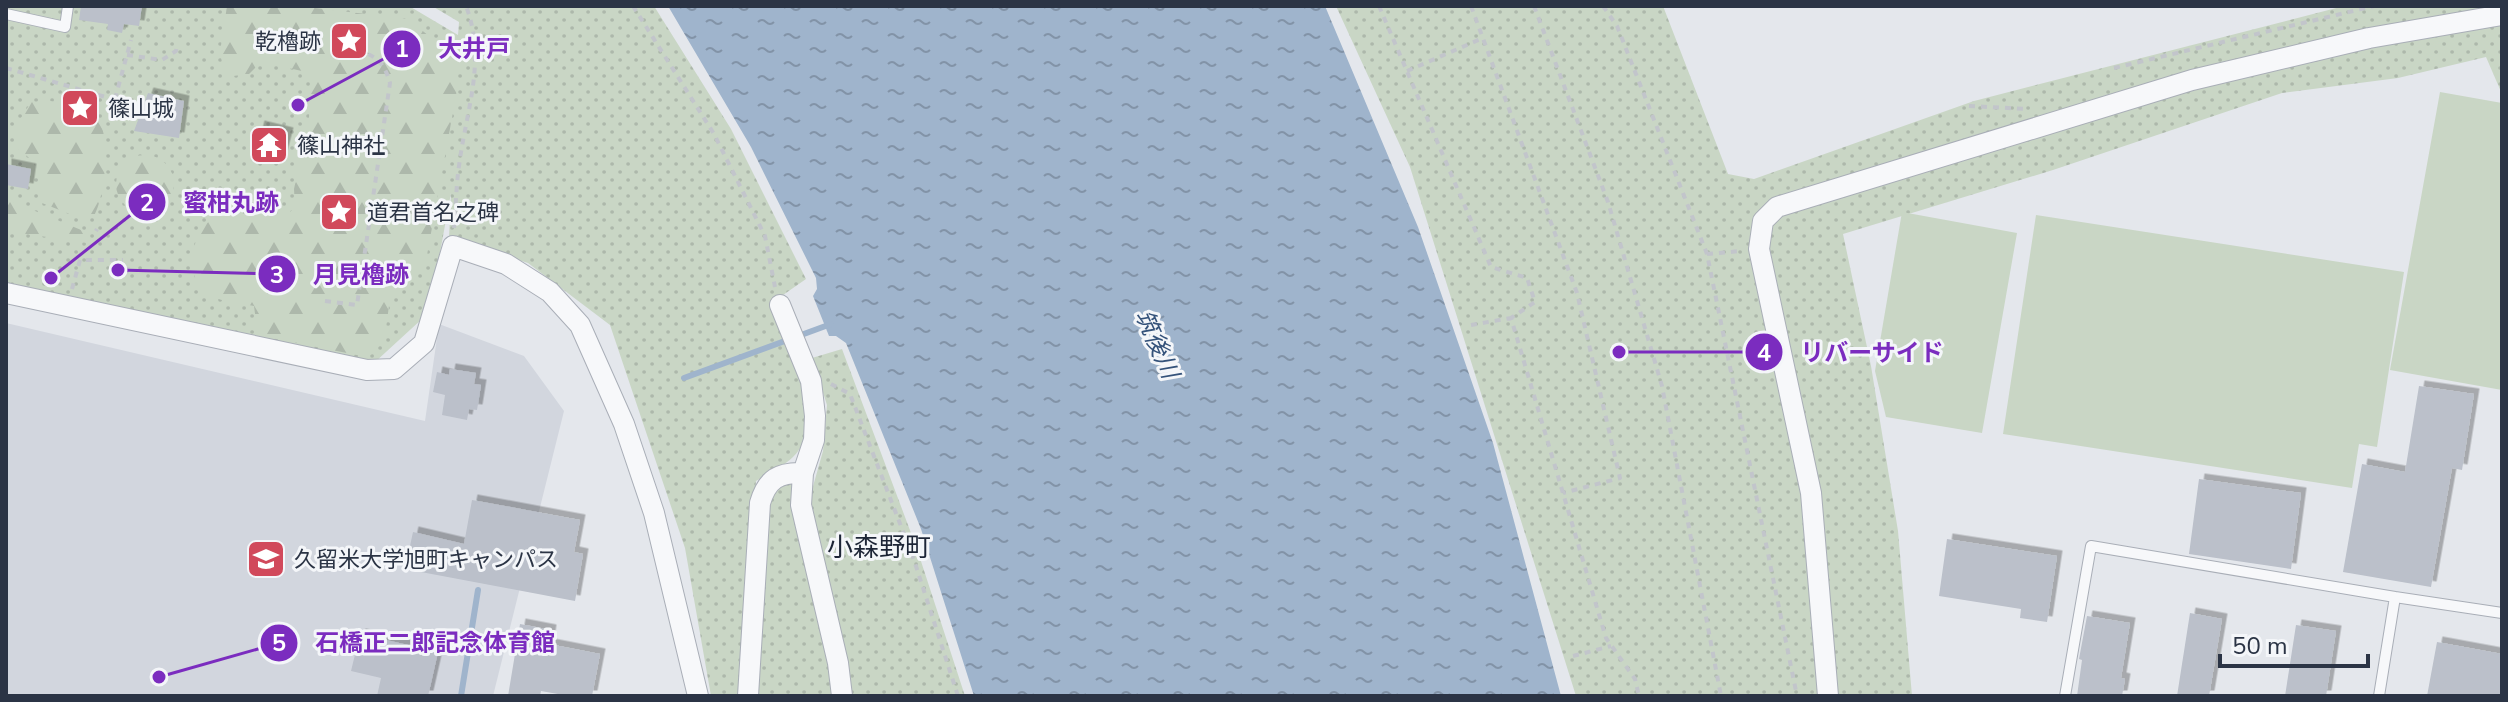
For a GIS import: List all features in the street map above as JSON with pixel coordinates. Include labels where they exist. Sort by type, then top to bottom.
[{"type":"street","points":[[1828,696],[1811,493],[1759,249],[1763,221],[1777,207],[1791,202],[2192,80],[2369,38],[2502,15]]},
{"type":"street","points":[[6,293],[367,370],[394,369],[424,343],[453,246],[506,264],[550,292],[580,325],[624,424],[654,513],[698,696]]},
{"type":"street","points":[[780,305],[811,381],[814,440],[803,473],[801,505],[838,663],[842,696]]},
{"type":"street","points":[[748,696],[760,503],[765,486],[777,475],[803,473]]},
{"type":"lane","points":[[6,14],[65,27],[68,6]]},
{"type":"lane","points":[[2065,696],[2091,546],[2502,613]]},
{"type":"lane","points":[[2379,696],[2395,597]]},
{"type":"path","points":[[453,246],[459,166],[475,81],[475,28],[466,6]]},
{"type":"path","points":[[633,6],[714,134],[765,236],[780,305]]},
{"type":"path","points":[[1379,6],[1491,267],[1527,278],[1535,302],[1511,318],[1471,325]]},
{"type":"path","points":[[1471,6],[1577,293],[1620,478],[1563,493]]},
{"type":"path","points":[[1534,6],[1608,202],[1662,386],[1721,696]]},
{"type":"path","points":[[1603,6],[1617,26],[1707,254],[1797,696]]},
{"type":"path","points":[[2114,68],[2374,6]]},
{"type":"path","points":[[1407,71],[1483,38]]},
{"type":"path","points":[[115,99],[131,40]]},
{"type":"path","points":[[127,55],[162,60],[176,51],[177,44]]},
{"type":"path","points":[[325,301],[357,305],[390,83],[385,65],[371,54],[352,49]]},
{"type":"path","points":[[6,68],[140,107]]},
{"type":"path","points":[[72,117],[80,89]]},
{"type":"path","points":[[1707,254],[1759,249]]},
{"type":"path","points":[[68,306],[80,260],[126,262],[127,273]]},
{"type":"path","points":[[1511,318],[1606,638],[1635,679],[1639,696]]},
{"type":"path","points":[[811,381],[823,379],[850,394],[914,560],[958,696]]},
{"type":"path","points":[[1573,656],[1611,646]]},
{"type":"shaded area","name":"久留米大学旭町キャンパス","points":[[6,323],[425,421],[439,324],[524,356],[564,411],[493,696],[6,696]]},
{"type":"green space","points":[[6,6],[409,6],[458,35],[459,22],[432,6],[654,6],[731,129],[806,279],[773,302],[802,381],[807,424],[803,442],[793,457],[756,481],[739,696],[711,696],[685,548],[610,325],[528,263],[449,238],[451,193],[436,274],[423,318],[374,363],[6,285]]},
{"type":"green space","points":[[227,6],[298,6],[408,19],[456,58],[457,90],[427,255],[414,278],[397,283],[391,290],[383,337],[367,357],[261,336],[254,306],[211,296],[197,283],[193,255],[200,227],[215,218],[284,218],[295,207],[294,189],[309,118],[310,81],[302,71],[261,62],[249,74],[233,76],[223,67],[220,52]]},
{"type":"green space","points":[[1336,6],[1663,6],[1728,174],[1754,179],[1974,101],[2344,6],[2502,6],[2502,94],[2486,57],[2398,78],[2282,93],[2053,170],[1843,234],[1871,366],[1898,531],[1912,696],[1576,696],[1410,167]]},
{"type":"green space","points":[[2440,92],[2502,103],[2502,390],[2390,370]]},
{"type":"green space","points":[[50,101],[88,110],[102,127],[105,166],[94,216],[82,219],[42,203],[36,167],[16,148],[18,123],[31,102]]},
{"type":"green space","points":[[145,155],[166,163],[174,184],[166,205],[145,213],[124,205],[116,184],[124,163]]},
{"type":"green space","points":[[6,199],[86,232],[88,243],[6,231]]},
{"type":"green space","points":[[1902,212],[2017,233],[1982,433],[1886,417],[1875,371]]},
{"type":"green space","points":[[2036,215],[2404,272],[2377,447],[2359,444],[2352,488],[2003,434]]},
{"type":"green space","points":[[842,349],[917,549],[965,696],[850,696],[810,497],[823,451],[827,405],[812,358]]},
{"type":"green space","points":[[796,481],[835,696],[755,696],[766,508],[779,486]]},
{"type":"water","name":"筑後川","points":[[668,6],[1325,6],[1418,227],[1493,443],[1561,696],[974,696],[921,529],[846,343],[836,336],[829,336],[813,296],[817,289],[816,278],[751,147]]},
{"type":"building","points":[[81,6],[142,6],[139,26],[124,24],[122,33],[107,30],[108,24],[79,20]]},
{"type":"building","points":[[148,93],[184,101],[179,138],[134,131]]},
{"type":"building","name":"篠山神社","points":[[259,126],[288,133],[280,164],[251,158]]},
{"type":"building","points":[[6,164],[31,169],[28,189],[6,185]]},
{"type":"building","points":[[450,369],[476,373],[474,384],[481,385],[477,410],[469,409],[467,420],[442,415],[445,395],[433,392],[437,372],[449,375]]},
{"type":"building","points":[[2419,386],[2474,394],[2462,470],[2452,468],[2431,587],[2343,572],[2362,464],[2405,472]]},
{"type":"building","points":[[2199,479],[2301,493],[2291,569],[2189,554]]},
{"type":"building","points":[[472,500],[580,520],[574,552],[583,554],[575,601],[405,569],[413,532],[464,544]]},
{"type":"building","points":[[1947,539],[2057,556],[2047,622],[2020,618],[2021,609],[1939,596]]},
{"type":"building","points":[[2190,613],[2222,619],[2209,696],[2177,696]]},
{"type":"building","points":[[2087,616],[2130,623],[2121,678],[2125,679],[2122,696],[2077,696],[2082,660],[2079,659]]},
{"type":"building","points":[[520,624],[551,630],[549,644],[600,654],[592,696],[541,691],[540,696],[508,696]]},
{"type":"building","points":[[2296,625],[2336,631],[2326,696],[2285,696]]},
{"type":"building","points":[[360,634],[438,652],[428,696],[377,696],[381,678],[351,671]]},
{"type":"building","points":[[2437,642],[2502,654],[2502,696],[2427,696]]},
{"type":"waterway","points":[[684,378],[831,324]]},
{"type":"waterway","points":[[461,696],[478,590]]},
{"type":"place","name":"乾櫓跡","points":[[349,41]]},
{"type":"place","name":"大井戸","points":[[298,105]]},
{"type":"place","name":"篠山城","points":[[80,108]]},
{"type":"place","name":"篠山神社","points":[[269,145]]},
{"type":"place","name":"道君首名之碑","points":[[339,212]]},
{"type":"place","name":"月見櫓跡","points":[[118,270]]},
{"type":"place","name":"蜜柑丸跡","points":[[51,278]]},
{"type":"place","name":"リバーサイド","points":[[1619,352]]},
{"type":"place","name":"久留米大学旭町キャンパス","points":[[266,559]]},
{"type":"place","name":"石橋正二郎記念体育館","points":[[159,677]]},
{"type":"district","name":"小森野町","points":[[879,547]]}]
